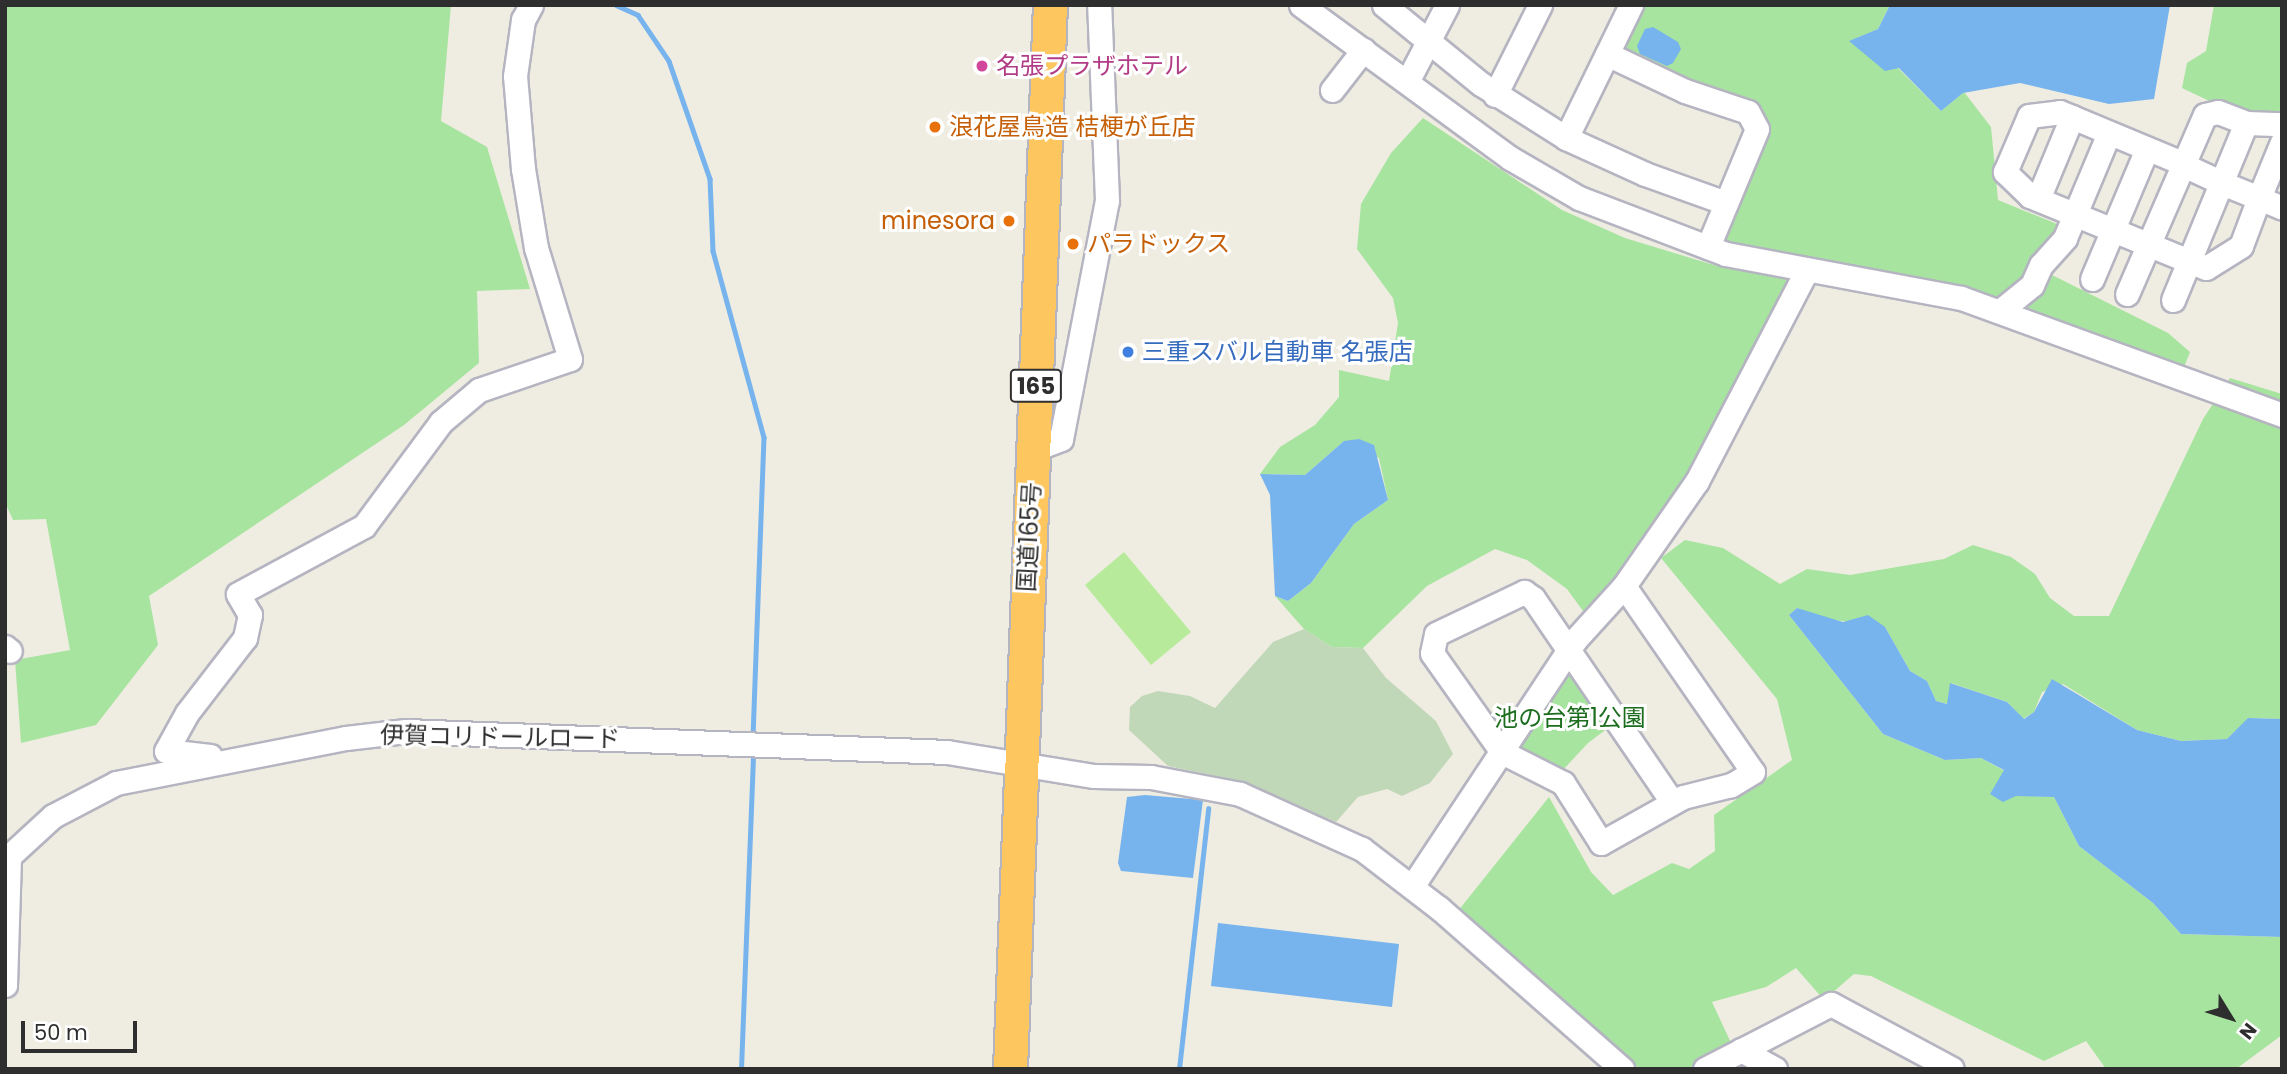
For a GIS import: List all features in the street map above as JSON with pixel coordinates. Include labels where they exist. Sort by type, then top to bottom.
[{"type":"highway","name":"国道165号","points":[[1010,1069],[1024,767],[1026,598],[1035,449],[1051,5]]},
{"type":"street","points":[[234,759],[166,751],[187,713],[245,638],[250,615],[237,594],[364,526],[441,422],[479,390],[570,359],[536,248],[523,169],[515,76],[523,20],[531,5]]},
{"type":"street","points":[[1035,449],[1061,439],[1107,200],[1099,5]]},
{"type":"street","points":[[1301,5],[1542,179],[1579,198],[1708,247],[1807,270],[1961,298],[2282,415]]},
{"type":"street","points":[[1384,5],[1496,95],[1566,138],[1645,174],[1726,202]]},
{"type":"street","points":[[1407,82],[1447,5]]},
{"type":"street","points":[[1496,95],[1540,5]]},
{"type":"street","points":[[1566,138],[1631,5]]},
{"type":"street","points":[[1332,89],[1363,50]]},
{"type":"street","points":[[1607,54],[1685,91],[1748,112],[1757,129],[1708,247]]},
{"type":"street","points":[[2127,293],[2205,115],[2218,111],[2246,123],[2282,124]]},
{"type":"street","points":[[2282,142],[2259,198],[2241,246],[2206,268],[2038,199],[2005,172],[2029,116],[2060,112],[2182,163],[2222,183],[2259,198],[2282,208]]},
{"type":"street","points":[[2038,199],[2072,117]]},
{"type":"street","points":[[2173,300],[2246,123]]},
{"type":"street","points":[[2000,311],[2032,285],[2041,265],[2065,238],[2109,133]]},
{"type":"street","points":[[2092,279],[2147,149]]},
{"type":"street","points":[[1413,885],[1569,650],[1624,586],[1697,481],[1807,270]]},
{"type":"street","points":[[1624,586],[1753,772],[1731,785],[1672,802],[1601,843],[1563,783],[1502,752],[1432,653],[1436,634],[1524,592],[1533,598],[1672,802]]},
{"type":"street","name":"伊賀コリドールロード","points":[[7,858],[53,816],[94,791],[141,776],[406,732],[947,752],[1024,767],[1094,776],[1151,777],[1240,794],[1327,830],[1413,885],[1622,1069]]},
{"type":"street","points":[[5,985],[7,858]]},
{"type":"street","points":[[1705,1069],[1830,1004],[1952,1069]]},
{"type":"street","points":[[1741,1050],[1775,1069]]},
{"type":"green space","points":[[5,5],[451,5],[441,121],[487,147],[530,289],[477,291],[479,363],[404,425],[149,596],[158,645],[96,725],[21,743],[15,660],[70,650],[46,519],[13,520],[5,502]]},
{"type":"green space","points":[[1639,5],[1890,5],[1878,29],[1850,41],[1898,68],[1941,111],[1964,92],[1991,127],[1998,200],[2057,224],[2045,251],[2032,265],[2168,333],[2190,352],[2182,372],[1806,259],[1688,480],[1586,615],[1567,589],[1527,560],[1495,549],[1427,586],[1363,648],[1332,647],[1304,629],[1275,596],[1288,601],[1311,583],[1354,524],[1388,500],[1379,458],[1344,441],[1305,475],[1260,474],[1280,447],[1315,425],[1339,397],[1339,370],[1389,381],[1398,323],[1393,298],[1357,249],[1361,204],[1391,153],[1423,118],[1562,210],[1625,238],[1717,266],[1725,248],[1720,240],[1766,128],[1622,55],[1619,45]]},
{"type":"green space","points":[[2214,5],[2282,5],[2282,116],[2241,116],[2182,88],[2187,63],[2206,51]]},
{"type":"green space","points":[[2230,378],[2282,394],[2282,719],[2249,718],[2227,739],[2181,741],[2137,730],[2063,684],[2042,692],[2034,712],[2023,719],[2007,702],[1951,683],[1948,704],[1936,701],[1927,681],[1910,671],[1885,627],[1821,618],[1797,608],[1789,615],[1883,734],[1945,760],[1981,758],[2005,771],[1990,794],[2054,797],[2079,846],[2153,903],[2181,934],[2282,937],[2282,1035],[2236,1069],[2106,1069],[2086,1041],[2044,1061],[1871,976],[1854,974],[1824,1000],[1796,968],[1766,987],[1712,1002],[1732,1045],[1687,1069],[1640,1069],[1454,916],[1549,797],[1591,872],[1613,895],[1672,863],[1689,869],[1715,851],[1714,815],[1792,760],[1777,699],[1661,558],[1685,540],[1723,548],[1780,584],[1807,569],[1850,575],[1944,559],[1973,545],[2011,557],[2035,574],[2050,598],[2074,616],[2109,616],[2203,419]]},
{"type":"green space","points":[[1124,552],[1191,632],[1151,665],[1085,585]]},
{"type":"green space","points":[[1304,629],[1332,647],[1363,648],[1386,678],[1436,721],[1453,754],[1430,783],[1402,796],[1387,789],[1358,797],[1336,822],[1240,781],[1168,766],[1129,730],[1130,707],[1142,696],[1158,691],[1190,696],[1215,708],[1273,642]]},
{"type":"green space","name":"池の台第1公園","points":[[1567,666],[1612,725],[1588,743],[1561,772],[1520,754],[1518,742]]},
{"type":"water","points":[[1890,5],[2170,5],[2154,99],[2109,104],[2020,83],[1963,93],[1941,111],[1899,68],[1885,71],[1849,41],[1878,29]]},
{"type":"water","points":[[1653,27],[1678,42],[1681,49],[1673,63],[1667,66],[1640,54],[1637,46],[1645,29]]},
{"type":"water","points":[[1359,439],[1374,445],[1388,500],[1354,524],[1311,583],[1288,601],[1275,596],[1270,495],[1260,474],[1305,475],[1344,441]]},
{"type":"water","points":[[1797,608],[1843,622],[1868,615],[1885,627],[1910,671],[1927,681],[1936,701],[1947,704],[1950,683],[2007,702],[2024,719],[2034,712],[2052,679],[2137,730],[2181,741],[2227,739],[2248,718],[2282,719],[2282,937],[2181,934],[2153,903],[2079,846],[2054,797],[2016,796],[2003,802],[1990,794],[2004,770],[1981,758],[1945,760],[1883,734],[1789,615]]},
{"type":"water","points":[[1145,795],[1203,800],[1193,878],[1121,871],[1118,863],[1127,797]]},
{"type":"water","points":[[1218,923],[1399,944],[1392,1007],[1211,986]]},
{"type":"waterway","points":[[616,5],[638,15],[669,61],[710,179],[713,251],[764,437],[753,737]]},
{"type":"waterway","points":[[741,1069],[753,753]]},
{"type":"waterway","points":[[1179,1069],[1208,809]]},
{"type":"place","name":"名張プラザホテル","points":[[982,66]]},
{"type":"place","name":"浪花屋鳥造 桔梗が丘店","points":[[935,127]]},
{"type":"place","name":"minesora","points":[[1009,221]]},
{"type":"place","name":"パラドックス","points":[[1073,244]]},
{"type":"place","name":"三重スバル自動車 名張店","points":[[1128,352]]}]
